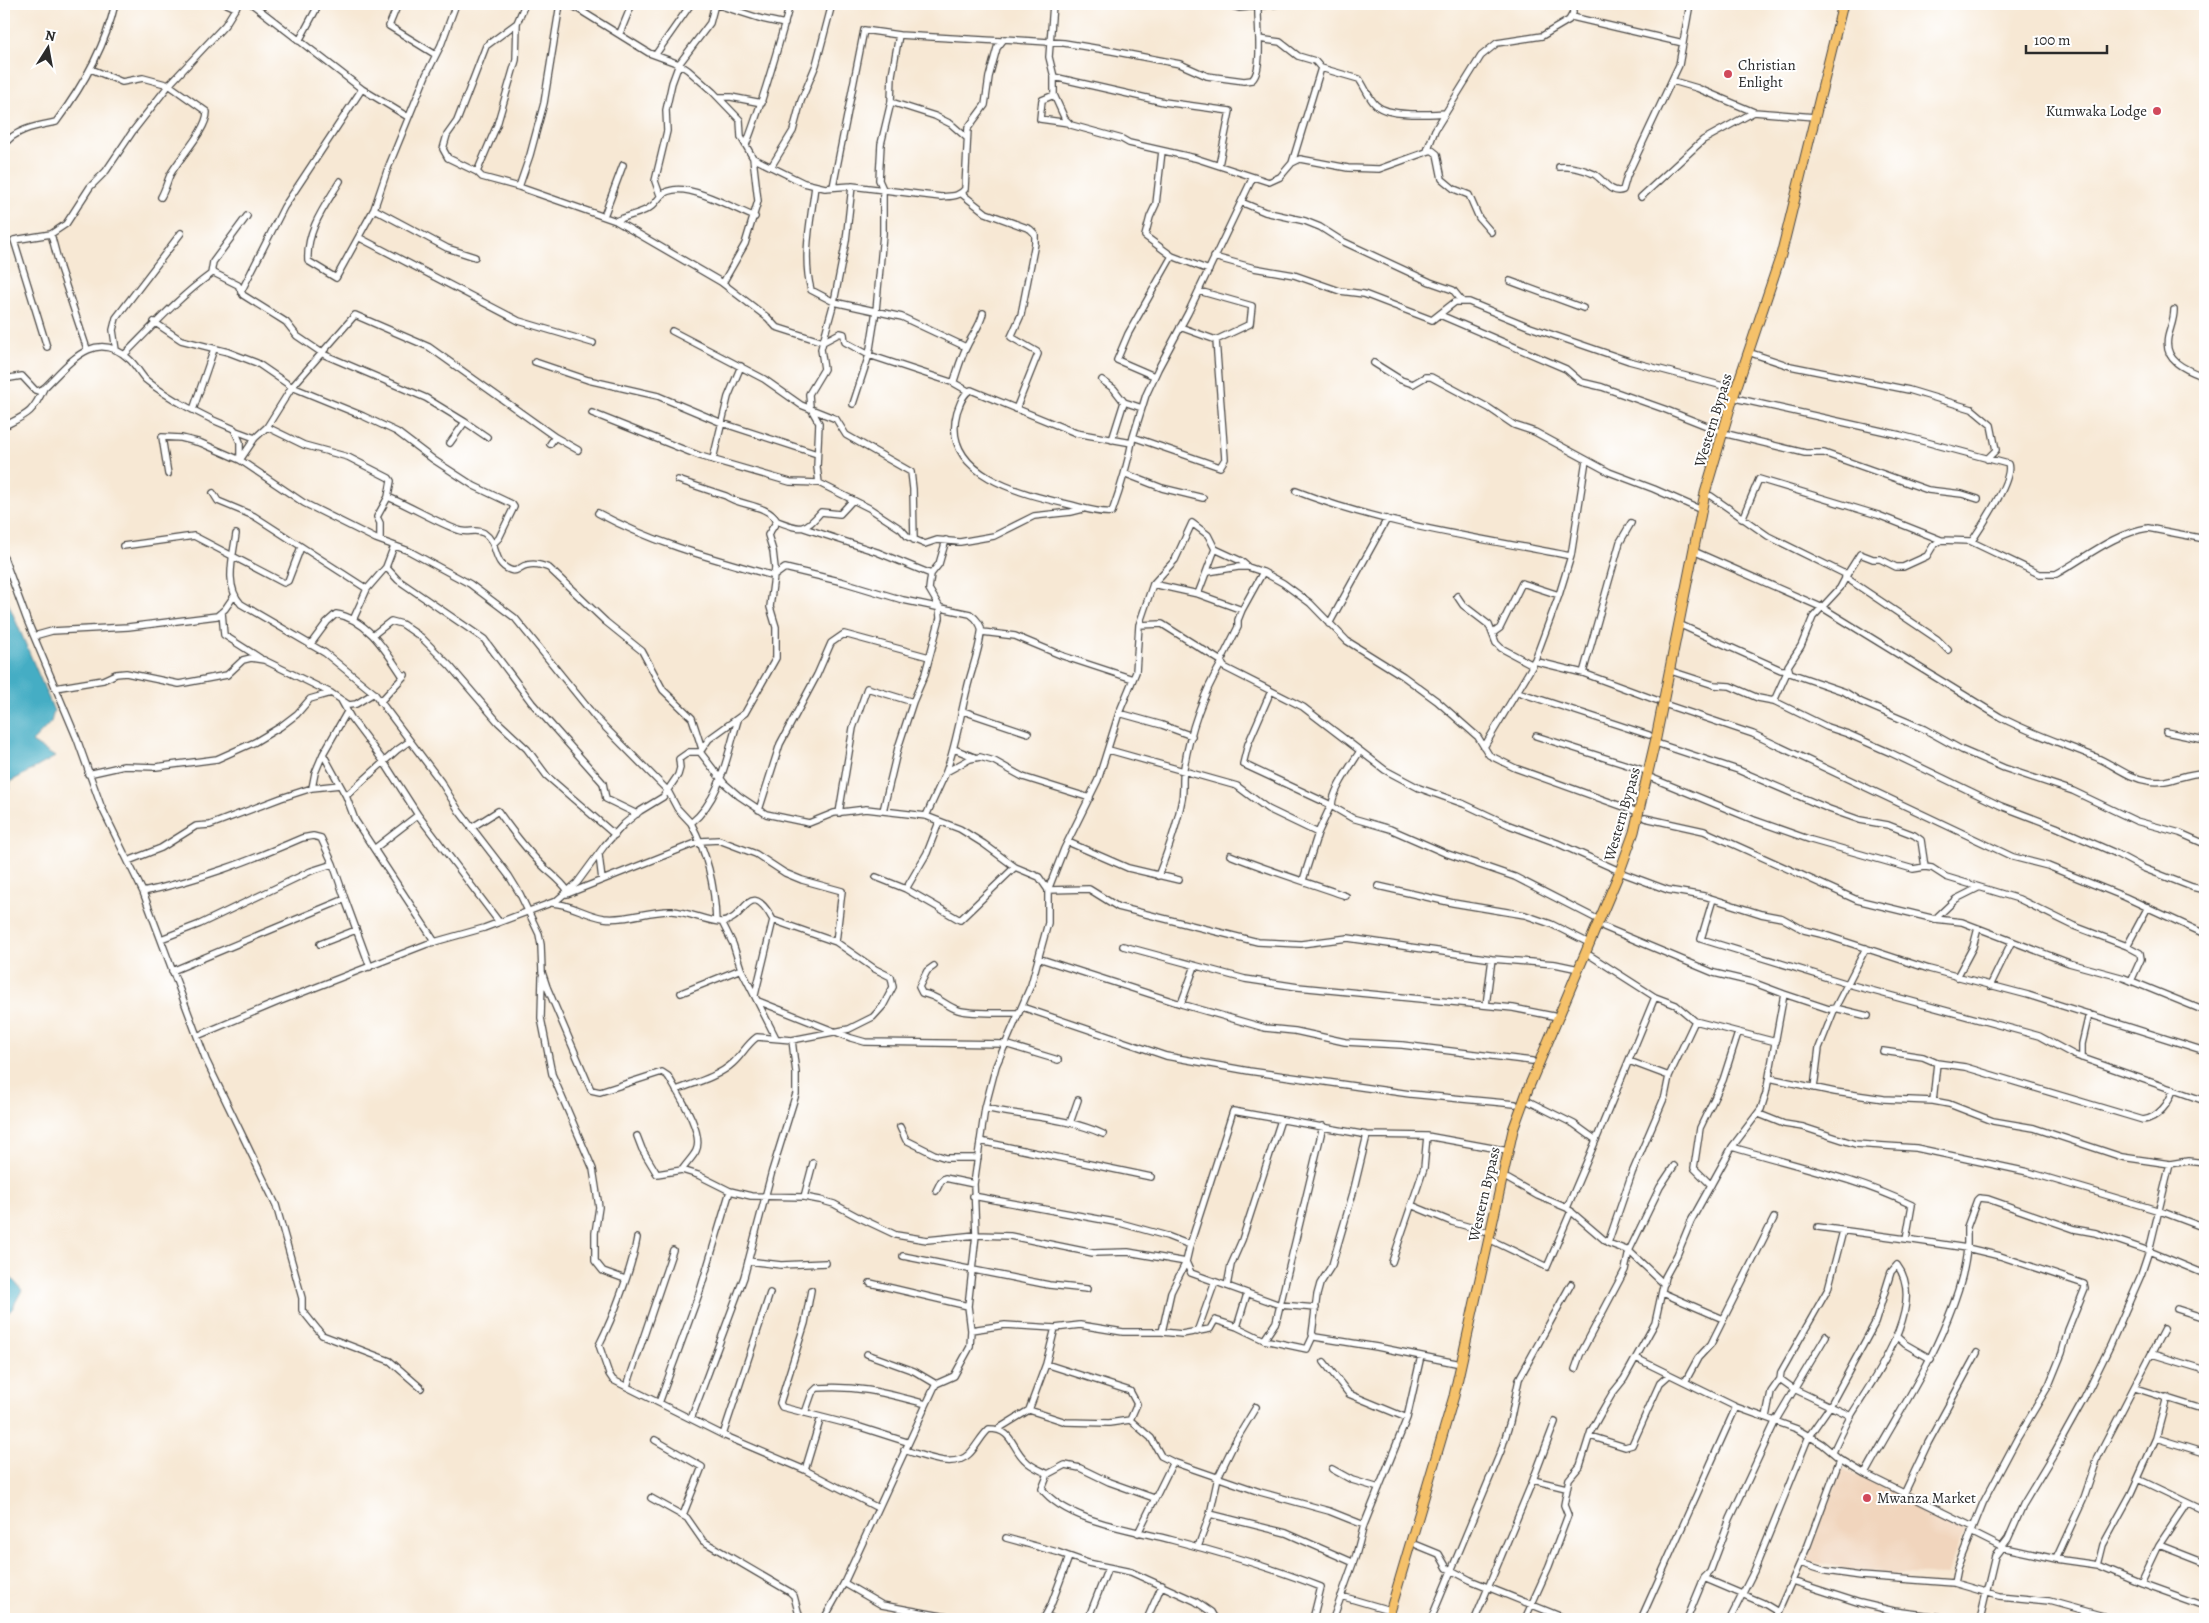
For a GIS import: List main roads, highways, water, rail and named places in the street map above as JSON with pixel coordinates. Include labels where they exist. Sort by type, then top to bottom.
[{"type":"main road","name":"Western Bypass","points":[[1388,1619],[1454,1396],[1513,1130],[1528,1089],[1620,871],[1634,832],[1656,738],[1705,493],[1733,398],[1781,255],[1843,4]]},
{"type":"water","points":[[4,593],[54,711],[51,722],[32,742],[55,757],[10,782],[10,789],[4,791]]},
{"type":"water","points":[[4,1270],[22,1290],[12,1309],[4,1317]]},
{"type":"place","name":"Christian Enlight","points":[[1728,74]]},
{"type":"place","name":"Kumwaka Lodge","points":[[2157,111]]},
{"type":"place","name":"Mwanza Market","points":[[1867,1498]]}]
